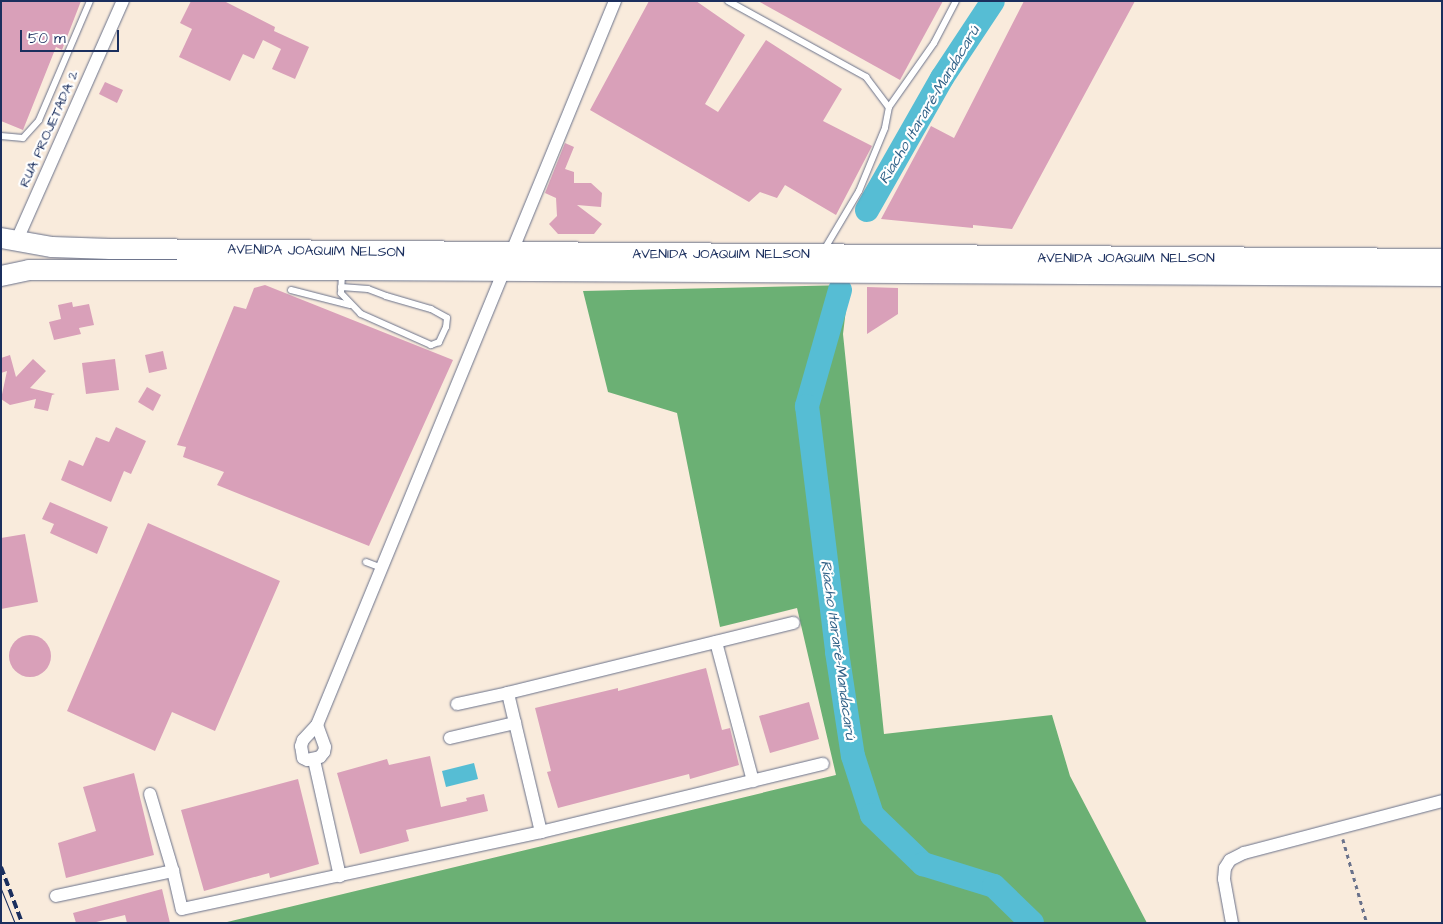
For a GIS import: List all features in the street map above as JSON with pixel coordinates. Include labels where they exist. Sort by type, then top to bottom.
[{"type":"main road","name":"AVENIDA JOAQUIM NELSON","points":[[8,240],[52,248],[509,262],[958,264],[1442,259]]},
{"type":"main road","name":"AVENIDA JOAQUIM NELSON","points":[[1,276],[29,270],[342,278],[509,262],[821,255],[916,264]]},
{"type":"main road","name":"AVENIDA JOAQUIM NELSON","points":[[958,264],[1442,276]]},
{"type":"street","name":"RUA PROJETADA 2","points":[[8,240],[123,1]]},
{"type":"street","points":[[317,725],[325,747],[320,757],[314,760],[307,760],[303,758],[301,746],[303,740],[317,725],[615,1]]},
{"type":"street","points":[[457,704],[794,623]]},
{"type":"street","points":[[716,642],[753,781]]},
{"type":"street","points":[[508,693],[541,832]]},
{"type":"street","points":[[450,738],[515,723]]},
{"type":"street","points":[[314,760],[340,876]]},
{"type":"street","points":[[150,794],[182,909],[541,832],[823,764]]},
{"type":"street","points":[[1232,923],[1224,879],[1225,868],[1230,860],[1244,853],[1442,801]]},
{"type":"street","points":[[56,896],[172,871]]},
{"type":"lane","points":[[1,136],[23,138],[38,120],[90,1]]},
{"type":"lane","points":[[728,1],[866,76],[889,106]]},
{"type":"lane","points":[[821,255],[859,191],[885,128],[889,106],[934,44],[956,1]]},
{"type":"lane","points":[[342,278],[386,296],[431,309],[447,318],[448,322],[439,342],[431,345],[361,314],[340,294],[342,278]]},
{"type":"lane","points":[[291,290],[350,305]]},
{"type":"lane","points":[[366,562],[382,568]]},
{"type":"path","points":[[1340,828],[1367,923]]},
{"type":"green space","points":[[849,285],[843,334],[884,734],[1052,715],[1070,776],[1147,923],[223,923],[836,775],[797,608],[720,627],[677,413],[608,392],[583,291]]},
{"type":"water","points":[[474,763],[478,779],[446,787],[442,771]]},
{"type":"building","points":[[1,1],[81,1],[62,50],[56,47],[23,130],[1,121]]},
{"type":"building","points":[[191,1],[224,1],[275,27],[274,31],[309,47],[295,79],[272,69],[281,49],[263,40],[254,59],[243,54],[230,81],[179,57],[192,29],[180,23]]},
{"type":"building","points":[[649,1],[696,1],[745,35],[705,104],[718,112],[766,40],[842,89],[823,121],[872,146],[836,215],[785,185],[777,198],[760,192],[749,202],[590,110]]},
{"type":"building","points":[[758,1],[943,1],[900,80]]},
{"type":"building","points":[[1024,1],[1135,1],[1012,229],[973,225],[973,228],[881,219],[931,126],[954,138]]},
{"type":"building","points":[[105,82],[123,90],[117,103],[99,94]]},
{"type":"building","points":[[565,143],[574,147],[565,169],[574,172],[574,183],[591,183],[602,193],[601,207],[577,205],[602,224],[594,234],[558,234],[549,224],[557,216],[556,198],[545,193]]},
{"type":"building","points":[[265,285],[453,360],[369,546],[217,485],[224,472],[183,457],[186,447],[177,445],[234,306],[246,309],[254,288]]},
{"type":"building","points":[[867,287],[898,288],[898,314],[867,334]]},
{"type":"building","points":[[72,302],[73,307],[89,304],[94,325],[79,328],[81,334],[54,340],[49,322],[61,319],[58,305]]},
{"type":"building","points":[[163,351],[167,369],[149,373],[145,355]]},
{"type":"building","points":[[10,355],[16,377],[33,359],[46,371],[30,388],[55,394],[52,395],[48,411],[34,408],[36,399],[10,405],[1,399],[7,371],[1,373],[1,358]]},
{"type":"building","points":[[115,359],[119,390],[86,394],[82,363]]},
{"type":"building","points":[[147,387],[161,395],[153,411],[138,402]]},
{"type":"building","points":[[116,427],[146,441],[131,474],[124,471],[111,502],[61,480],[69,460],[83,466],[96,437],[109,442]]},
{"type":"building","points":[[50,502],[108,527],[97,554],[50,533],[54,524],[42,519]]},
{"type":"building","points":[[148,523],[280,581],[215,731],[172,712],[155,751],[67,711]]},
{"type":"building","points":[[25,534],[38,602],[1,609],[1,538]]},
{"type":"building","points":[[34,635],[42,638],[48,644],[51,656],[48,668],[42,674],[26,677],[18,674],[12,668],[9,652],[12,644],[18,638]]},
{"type":"building","points":[[706,668],[722,730],[730,728],[739,765],[690,779],[689,774],[558,808],[547,772],[551,771],[535,708],[618,688],[618,691]]},
{"type":"building","points":[[809,702],[819,739],[770,753],[759,716]]},
{"type":"building","points":[[430,756],[441,807],[467,801],[466,798],[484,794],[488,811],[406,830],[409,841],[360,854],[337,773],[387,759],[389,765]]},
{"type":"building","points":[[134,773],[154,855],[66,878],[58,843],[96,831],[83,787]]},
{"type":"building","points":[[298,779],[319,864],[270,878],[269,873],[204,891],[181,810]]},
{"type":"building","points":[[162,889],[170,923],[127,923],[125,915],[92,923],[76,923],[73,913]]},
{"type":"waterway","name":"Riacho Itararé-Mandacarú","points":[[867,210],[942,78],[993,1]]},
{"type":"waterway","name":"Riacho Itararé-Mandacarú","points":[[840,290],[807,406],[837,652],[853,756],[872,815],[923,864],[994,886],[1032,923]]},
{"type":"tram line","points":[[1,889],[15,923]]},
{"type":"railway","points":[[1,867],[22,923]]}]
